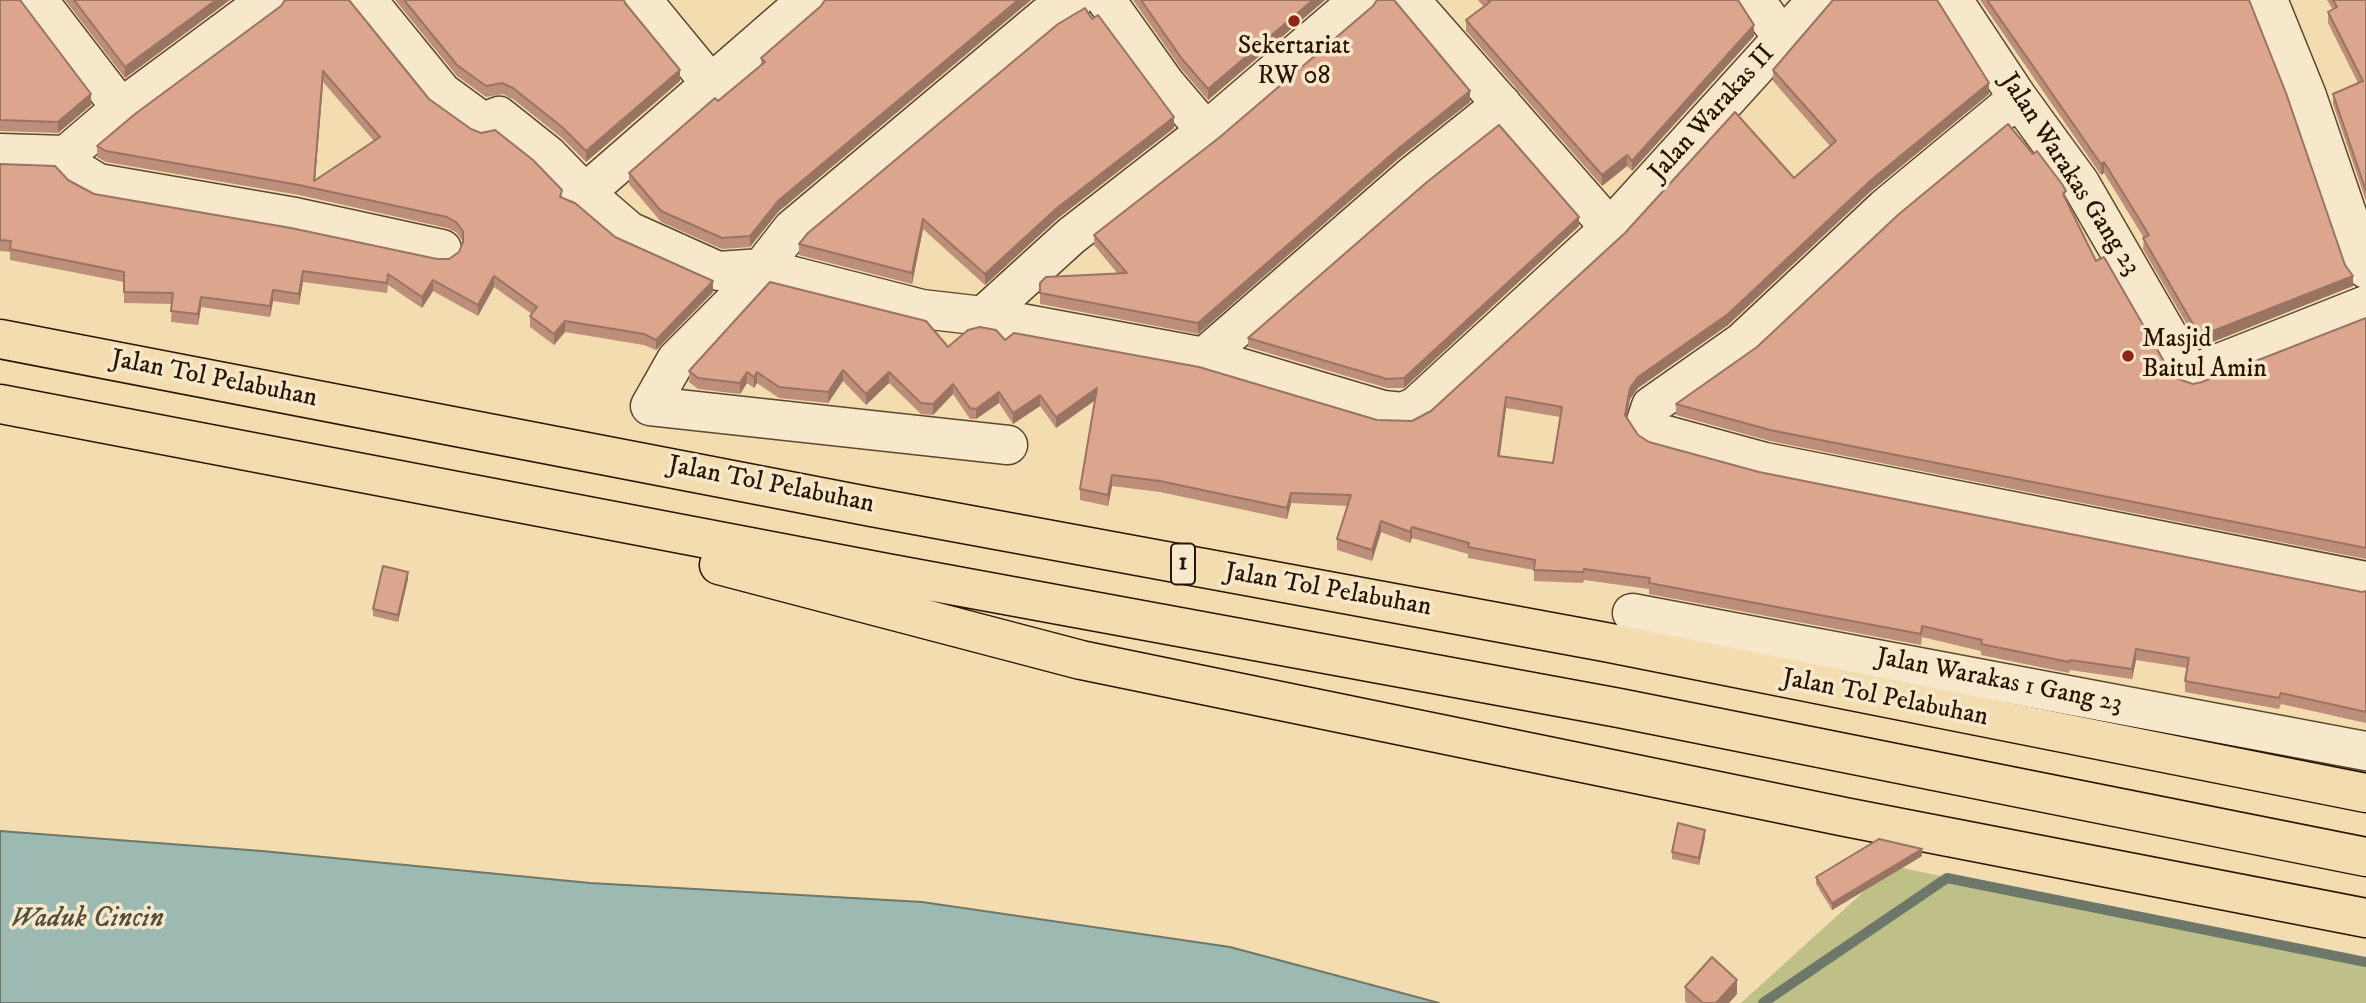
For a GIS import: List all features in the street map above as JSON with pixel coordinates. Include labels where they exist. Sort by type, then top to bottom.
[{"type":"highway","name":"Jalan Tol Pelabuhan","points":[[0,339],[872,507],[1605,642],[2366,793]]},
{"type":"highway","points":[[0,404],[369,472],[900,576],[1619,708],[2366,857]]},
{"type":"highway","points":[[369,472],[1081,660],[1845,817],[2366,918]]},
{"type":"street","points":[[38,0],[121,108]]},
{"type":"street","points":[[367,0],[442,92],[483,122],[499,116],[548,155],[585,193],[629,231],[667,250],[718,271],[762,268],[922,309],[983,316],[1204,357],[1413,176],[1502,104]]},
{"type":"street","points":[[642,0],[712,85]]},
{"type":"street","points":[[585,193],[807,0]]},
{"type":"street","points":[[1008,445],[650,406],[666,373],[676,360],[739,297],[792,229],[1045,17],[1074,0]]},
{"type":"street","points":[[1106,0],[1165,83],[1206,131]]},
{"type":"street","points":[[983,316],[1071,236],[1206,131],[1359,0]]},
{"type":"street","points":[[1410,0],[1610,228]]},
{"type":"street","points":[[1755,0],[1782,37]]},
{"type":"street","name":"Jalan Warakas II","points":[[1204,357],[1384,410],[1402,412],[1416,406],[1610,228],[1817,0]]},
{"type":"street","name":"Jalan Warakas Gang 23","points":[[1953,0],[2018,98],[2080,183],[2188,370],[2193,373],[2366,305]]},
{"type":"street","points":[[2268,0],[2307,96],[2366,269]]},
{"type":"street","points":[[0,153],[66,155],[252,5]]},
{"type":"street","points":[[2018,98],[1885,208],[1742,342],[1651,406],[1646,422],[1655,432],[1765,462],[2366,581]]},
{"type":"street","points":[[66,155],[80,172],[98,183],[295,217],[442,249]]},
{"type":"street","name":"Jalan Warakas 1 Gang 23","points":[[1632,613],[2366,751]]},
{"type":"green space","points":[[1892,866],[2366,963],[2366,1003],[1741,1003]]},
{"type":"water","name":"Waduk Cincin","points":[[0,831],[262,851],[590,883],[922,902],[1230,947],[1439,1003],[0,1003]]},
{"type":"building","points":[[0,0],[20,0],[91,94],[58,122],[0,120]]},
{"type":"building","points":[[74,0],[216,0],[125,67]]},
{"type":"building","points":[[285,0],[349,0],[429,99],[471,129],[481,133],[495,130],[533,160],[562,190],[560,197],[575,203],[615,237],[713,281],[656,340],[644,334],[565,321],[554,334],[530,316],[537,307],[494,276],[478,305],[433,280],[422,297],[388,274],[387,283],[303,271],[299,294],[273,290],[270,306],[201,297],[198,314],[171,311],[173,293],[124,292],[124,272],[10,249],[11,241],[0,240],[0,164],[55,166],[68,180],[94,194],[291,228],[437,259],[449,259],[459,252],[463,231],[456,222],[447,217],[299,185],[106,151],[97,146],[135,114],[281,6]],"holes":[[[323,71],[380,137],[314,181]]]},
{"type":"building","points":[[404,0],[624,0],[680,70],[586,151],[562,127],[513,88],[502,83],[486,86],[457,65]]},
{"type":"building","points":[[825,0],[1018,0],[778,201],[750,236],[722,238],[661,211],[629,173],[715,98],[718,101],[765,62],[761,58]]},
{"type":"building","points":[[1141,0],[1313,0],[1208,89],[1182,59]]},
{"type":"building","points":[[1377,0],[1394,0],[1470,91],[1399,148],[1198,323],[1040,293],[1040,283],[1046,277],[1127,273],[1094,235],[1220,137]]},
{"type":"building","points":[[1488,0],[1738,0],[1754,25],[1632,161],[1627,155],[1602,175],[1466,20],[1490,2]]},
{"type":"building","points":[[1833,0],[1937,0],[1989,83],[1870,181],[1728,314],[1638,377],[1630,388],[1625,415],[1638,435],[1649,442],[1759,472],[2366,591],[2366,712],[2281,693],[2279,698],[2185,681],[2189,658],[2136,649],[2132,669],[2069,662],[1981,644],[1982,640],[1922,626],[1921,634],[1649,583],[1650,578],[1584,569],[1583,572],[1534,570],[1535,560],[1468,547],[1469,543],[1412,527],[1410,532],[1381,521],[1372,550],[1337,539],[1351,495],[1291,493],[1287,508],[1160,481],[1112,475],[1108,495],[1080,489],[1097,388],[1056,417],[1040,395],[1013,413],[999,392],[976,409],[970,408],[953,384],[933,404],[921,403],[889,372],[866,394],[843,370],[828,392],[779,387],[757,372],[754,377],[747,372],[740,383],[698,378],[689,371],[770,282],[926,321],[948,347],[968,330],[980,327],[996,330],[1005,340],[1014,333],[1199,367],[1377,420],[1412,421],[1431,411],[1625,233],[1735,112],[1794,178],[1836,141],[1773,70]],"holes":[[[1506,397],[1562,407],[1553,463],[1498,456]]]},
{"type":"building","points":[[1987,0],[2249,0],[2286,93],[2345,265],[2353,276],[2200,336],[2143,238],[2149,235],[2104,162],[2101,164]]},
{"type":"building","points":[[2333,0],[2366,0],[2366,191],[2333,94],[2363,81],[2328,12],[2337,7]]},
{"type":"building","points":[[1085,8],[1092,19],[1098,15],[1174,117],[1057,208],[985,274],[923,219],[912,273],[799,244],[808,233],[1058,24]]},
{"type":"building","points":[[2008,124],[2033,154],[2037,151],[2062,184],[2066,191],[2063,194],[2096,261],[2104,257],[2169,370],[2178,379],[2193,384],[2202,382],[2366,318],[2366,548],[1770,430],[1676,404],[1757,347],[1899,214]]},
{"type":"building","points":[[1499,125],[1579,217],[1404,378],[1387,379],[1248,338],[1427,182]]},
{"type":"building","points":[[383,566],[408,572],[398,615],[373,609]]},
{"type":"building","points":[[1678,823],[1705,830],[1699,858],[1672,852]]},
{"type":"building","points":[[1879,839],[1922,849],[1832,903],[1816,877]]},
{"type":"building","points":[[1712,957],[1737,980],[1716,1003],[1703,1003],[1685,987]]},
{"type":"waterway","points":[[1763,1003],[1947,878],[2366,962]]},
{"type":"place","name":"Sekertariat RW 08","points":[[1294,21]]},
{"type":"place","name":"Masjid Baitul Amin","points":[[2128,356]]}]
